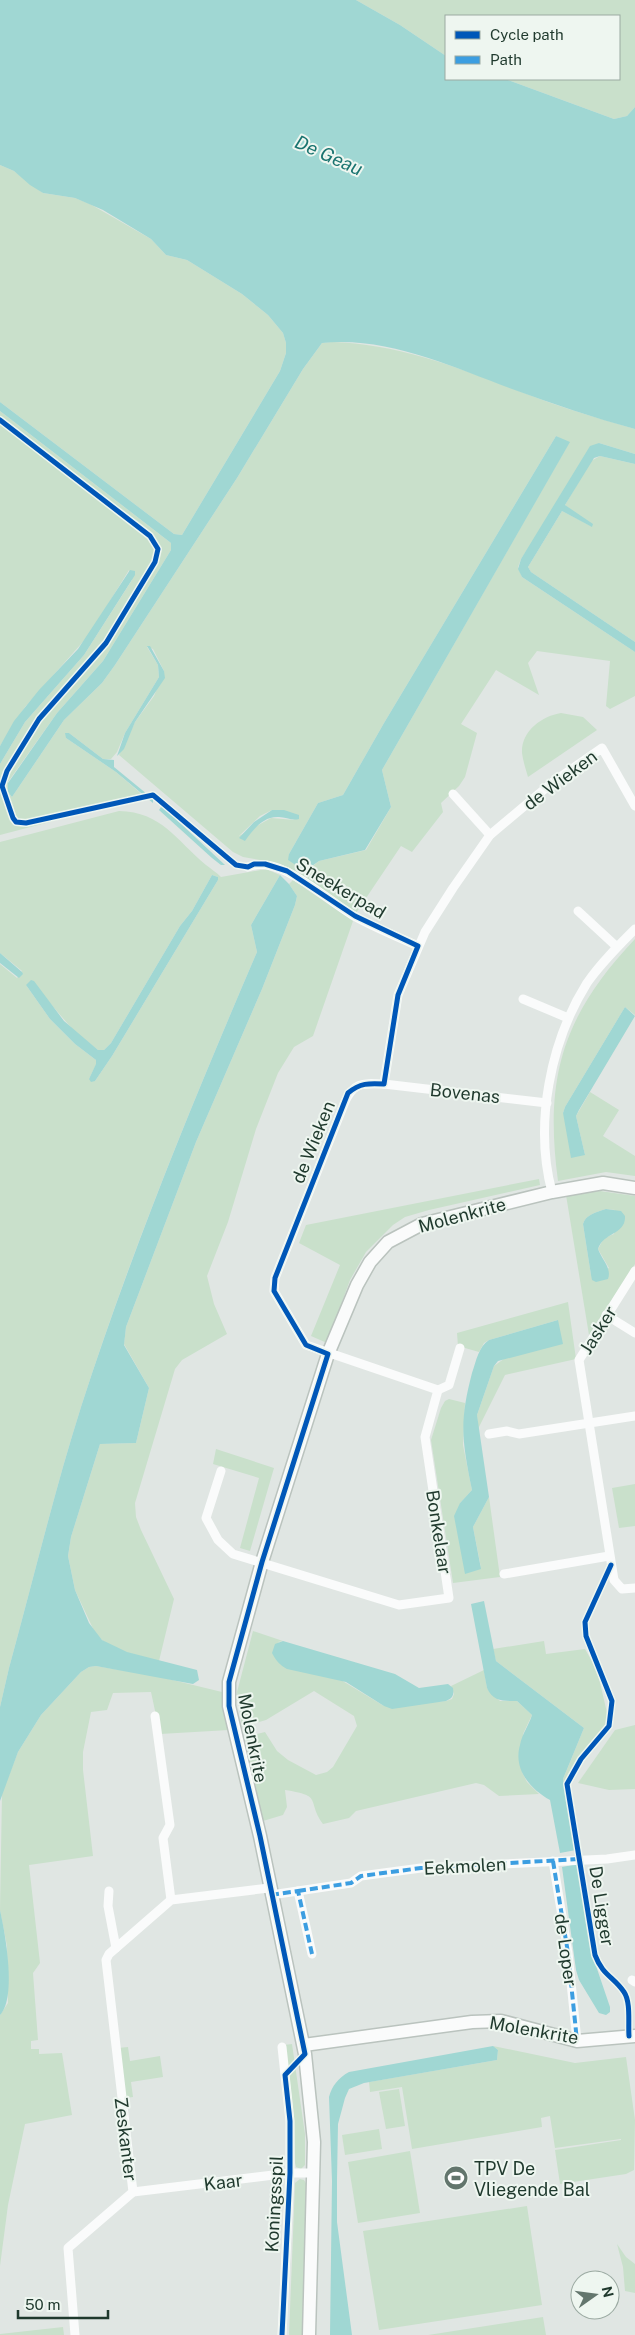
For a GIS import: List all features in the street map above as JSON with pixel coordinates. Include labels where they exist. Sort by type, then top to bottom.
[{"type":"street","name":"de Wieken","points":[[328,1354],[306,1345],[274,1291],[275,1278],[348,1093],[357,1086],[366,1083],[384,1084],[398,995],[418,946],[453,888],[490,835],[553,782],[602,748],[635,806]]},
{"type":"street","points":[[452,794],[490,835]]},
{"type":"street","name":"Sneekerpad","points":[[248,867],[254,864],[265,864],[287,871],[355,916],[418,946]]},
{"type":"street","points":[[578,911],[617,947]]},
{"type":"street","points":[[552,1192],[549,1180],[546,1134],[547,1103],[561,1037],[568,1018],[588,983],[617,947],[635,929]]},
{"type":"street","points":[[523,999],[568,1018]]},
{"type":"street","name":"Bovenas","points":[[384,1084],[547,1103]]},
{"type":"street","name":"Molenkrite","points":[[635,1188],[603,1183],[552,1192],[422,1224],[388,1242],[370,1262],[357,1285],[328,1354],[262,1562],[229,1682],[229,1706],[260,1836],[270,1891],[304,2045],[472,2022],[501,2021],[577,2040],[635,2036]]},
{"type":"street","name":"Jasker","points":[[635,1271],[579,1360],[614,1580],[622,1589],[635,1588]]},
{"type":"street","points":[[606,1315],[635,1334]]},
{"type":"street","points":[[328,1354],[438,1390],[449,1386],[460,1348]]},
{"type":"street","name":"Bonkelaar","points":[[262,1562],[399,1605],[450,1598],[425,1437],[438,1390]]},
{"type":"street","points":[[489,1434],[507,1431],[520,1434],[635,1416]]},
{"type":"street","points":[[222,1471],[206,1518],[218,1540],[234,1554],[262,1562]]},
{"type":"street","points":[[504,1574],[609,1556]]},
{"type":"street","points":[[155,1716],[170,1825],[163,1838],[171,1900],[270,1891]]},
{"type":"street","name":"Eekmolen","points":[[270,1891],[298,1891],[352,1883],[361,1876],[421,1868],[607,1859],[635,1855]]},
{"type":"street","name":"de Loper","points":[[553,1861],[568,1953],[577,2040]]},
{"type":"street","points":[[108,1891],[108,1906],[116,1948]]},
{"type":"street","points":[[298,1891],[312,1954]]},
{"type":"street","name":"Zeskanter","points":[[75,2335],[68,2248],[133,2192],[106,1960],[116,1948],[171,1900]]},
{"type":"street","points":[[304,2045],[314,2142],[309,2335]]},
{"type":"street","name":"Koningsspil","points":[[282,2047],[290,2121],[290,2173],[282,2335]]},
{"type":"street","name":"Kaar","points":[[133,2192],[290,2173],[314,2173]]},
{"type":"green space","points":[[356,0],[635,0],[635,107],[627,116],[614,119],[508,80],[620,80],[620,15],[445,15],[445,55],[400,25]]},
{"type":"green space","points":[[0,165],[14,171],[43,193],[75,198],[90,204],[151,239],[166,255],[187,260],[242,294],[268,315],[283,333],[286,353],[280,371],[182,535],[174,534],[0,402]]},
{"type":"green space","points":[[322,343],[360,344],[415,355],[469,372],[559,406],[635,429],[635,454],[599,443],[521,559],[518,567],[522,577],[635,652],[635,696],[610,709],[606,706],[610,661],[537,651],[528,663],[539,695],[496,670],[461,724],[477,733],[465,777],[459,786],[441,803],[443,812],[412,852],[401,846],[356,913],[272,862],[243,857],[233,852],[119,755],[135,722],[154,696],[164,671],[153,649],[147,647],[158,665],[159,677],[125,733],[117,752],[111,759],[103,759],[69,733],[66,738],[116,772],[145,797],[0,835],[0,764],[25,722],[84,655],[132,580],[129,570],[89,635],[25,707],[0,746],[0,411],[171,543],[171,550],[103,661],[57,713],[8,782],[8,792],[12,797],[64,720],[102,683],[115,665],[237,478],[303,369]],"holes":[[[556,436],[569,443],[382,770],[391,807],[366,850],[319,861],[309,869],[289,854],[318,803],[343,795]],[[272,810],[295,820],[271,818],[239,836],[260,816]]]},
{"type":"green space","points":[[600,456],[635,464],[635,642],[531,572],[528,567],[562,511],[591,526],[565,505],[591,461]]},
{"type":"green space","points":[[561,713],[583,717],[597,730],[528,777],[522,753],[525,738],[529,731],[540,721]]},
{"type":"green space","points":[[119,811],[147,816],[158,822],[221,877],[266,869],[280,875],[251,925],[257,952],[164,1177],[100,1349],[62,1471],[0,1707],[0,964],[17,978],[22,971],[0,953],[0,842]],"holes":[[[212,875],[218,877],[218,880],[112,1056],[95,1081],[89,1079],[97,1063],[96,1060],[75,1044],[50,1019],[26,985],[44,996],[74,1031],[98,1050],[104,1050],[111,1043]]]},
{"type":"green space","points":[[293,880],[353,921],[313,1036],[294,1047],[278,1073],[256,1129],[228,1222],[207,1276],[214,1304],[227,1334],[182,1360],[175,1369],[135,1503],[136,1517],[141,1530],[174,1599],[159,1661],[118,1649],[96,1635],[75,1590],[68,1556],[71,1537],[100,1444],[136,1443],[149,1388],[124,1344],[126,1327],[196,1142],[262,989],[295,905],[297,896],[289,884]]},
{"type":"green space","points":[[635,939],[635,1015],[625,1007],[563,1113],[585,1155],[576,1116],[590,1092],[619,1110],[603,1136],[635,1156],[635,1176],[606,1172],[558,1181],[554,1144],[554,1110],[557,1079],[564,1050],[575,1022],[591,994],[610,967]]},
{"type":"green space","points":[[539,1179],[540,1185],[429,1210],[405,1217],[393,1225],[366,1252],[350,1280],[327,1343],[311,1336],[340,1265],[299,1243],[306,1225]]},
{"type":"green space","points":[[600,1191],[635,1196],[635,1264],[589,1335],[566,1195]],"holes":[[[606,1209],[615,1210],[614,1234],[604,1238],[598,1249],[609,1268],[591,1275],[584,1221],[592,1214]]]},
{"type":"green space","points":[[568,1302],[576,1359],[505,1375],[478,1429],[477,1415],[494,1366],[558,1320],[489,1340],[484,1343],[479,1352],[458,1346],[457,1333]]},
{"type":"green space","points":[[449,1399],[465,1403],[463,1445],[472,1490],[460,1503],[481,1568],[473,1527],[489,1497],[500,1577],[453,1583],[431,1440],[441,1408],[445,1401]]},
{"type":"green space","points":[[216,1449],[274,1468],[250,1551],[240,1548],[259,1478],[213,1464]]},
{"type":"green space","points":[[635,1484],[635,1526],[619,1528],[612,1488]]},
{"type":"green space","points":[[253,1631],[283,1641],[278,1642],[384,1706],[452,1699],[454,1694],[451,1686],[484,1670],[487,1688],[500,1701],[517,1701],[532,1715],[523,1734],[522,1772],[527,1782],[539,1794],[499,1796],[484,1785],[476,1783],[356,1811],[349,1818],[323,1824],[310,1797],[305,1794],[285,1790],[287,1807],[283,1815],[263,1821],[245,1737],[265,1732],[277,1751],[288,1760],[316,1775],[327,1772],[333,1767],[357,1726],[354,1716],[314,1691],[266,1720],[242,1727],[237,1692]]},
{"type":"green space","points":[[544,1641],[546,1654],[585,1649],[597,1670],[608,1717],[602,1732],[578,1758],[565,1787],[563,1779],[584,1728],[496,1661],[493,1649]]},
{"type":"green space","points":[[96,1666],[156,1676],[222,1692],[229,1730],[160,1734],[151,1692],[113,1693],[107,1710],[91,1712],[83,1752],[83,1770],[93,1856],[29,1865],[40,1963],[33,1973],[38,2040],[31,2041],[31,2049],[39,2049],[39,2054],[62,2053],[72,2115],[25,2124],[8,2205],[0,2266],[0,2015],[8,2003],[7,1946],[0,1910],[2,1793],[18,1752],[41,1715],[81,1672],[89,1667]]},
{"type":"green space","points":[[635,1725],[635,1789],[609,1790],[578,1783],[615,1730]]},
{"type":"green space","points":[[292,2044],[305,2134],[305,2165],[301,2169],[296,2167],[295,2163],[294,2122],[284,2045]]},
{"type":"green space","points":[[493,2046],[575,2063],[626,2057],[635,2120],[634,2170],[626,2174],[560,2184],[555,2150],[621,2139],[555,2148],[550,2116],[541,2118],[542,2127],[412,2149],[402,2087],[370,2092],[369,2082],[497,2060],[498,2050]]},
{"type":"green space","points":[[128,2047],[130,2061],[160,2056],[163,2077],[131,2082],[133,2097],[126,2098],[118,2048]]},
{"type":"green space","points":[[399,2089],[405,2126],[386,2129],[379,2092]]},
{"type":"green space","points":[[379,2129],[382,2149],[345,2155],[342,2135]]},
{"type":"green space","points":[[410,2151],[420,2213],[358,2223],[348,2162]]},
{"type":"green space","points":[[300,2179],[304,2180],[308,2187],[303,2335],[289,2335],[295,2183]]},
{"type":"green space","points":[[527,2206],[542,2305],[379,2330],[363,2231]]},
{"type":"green space","points":[[617,2244],[626,2257],[635,2264],[635,2293],[625,2291],[623,2267]]},
{"type":"green space","points":[[543,2317],[546,2335],[428,2335]]},
{"type":"green space","points":[[63,2327],[64,2335],[0,2335],[0,2334]]},
{"type":"water","name":"De Geau","points":[[0,0],[356,0],[400,25],[445,55],[445,80],[508,80],[614,119],[627,116],[635,107],[635,429],[558,405],[419,355],[371,344],[322,343],[303,369],[237,478],[115,665],[102,683],[64,720],[12,797],[8,792],[8,783],[57,713],[103,661],[171,550],[171,543],[0,411],[0,402],[174,534],[182,535],[280,371],[286,353],[286,343],[283,333],[268,315],[242,294],[187,260],[166,255],[151,239],[103,210],[75,198],[43,193],[14,171],[0,165]]},
{"type":"water","points":[[556,436],[570,442],[382,770],[391,807],[365,850],[319,861],[305,871],[288,860],[289,854],[318,803],[343,795]]},
{"type":"water","points":[[599,443],[635,454],[635,464],[600,456],[594,458],[565,505],[593,524],[592,527],[562,511],[528,567],[531,572],[635,642],[635,652],[522,577],[518,569],[521,559],[590,446]]},
{"type":"water","points":[[130,570],[135,571],[135,575],[84,655],[25,722],[0,764],[0,746],[14,721],[39,690],[78,649]]},
{"type":"water","points":[[147,646],[150,646],[164,671],[165,678],[135,722],[124,749],[117,756],[125,733],[159,677],[158,665]]},
{"type":"water","points":[[65,733],[69,733],[103,759],[114,760],[114,767],[153,799],[153,803],[116,772],[66,738]]},
{"type":"water","points":[[161,807],[225,865],[221,865],[212,858],[159,810]]},
{"type":"water","points":[[272,810],[284,810],[299,815],[299,819],[273,817],[259,824],[245,841],[239,838],[254,822]]},
{"type":"water","points":[[212,875],[218,877],[218,880],[112,1056],[95,1081],[91,1082],[89,1079],[96,1060],[75,1044],[50,1019],[26,985],[31,980],[34,981],[64,1021],[98,1050],[104,1050],[111,1043]]},
{"type":"water","points":[[280,875],[297,896],[295,905],[262,989],[196,1142],[126,1327],[124,1345],[149,1388],[136,1443],[100,1444],[71,1537],[68,1556],[75,1590],[89,1623],[102,1640],[127,1652],[197,1670],[199,1680],[193,1684],[96,1666],[89,1667],[81,1672],[41,1715],[18,1752],[0,1801],[0,1707],[71,1439],[100,1349],[142,1234],[186,1121],[257,952],[251,925]]},
{"type":"water","points":[[0,953],[22,972],[23,974],[19,978],[0,963]]},
{"type":"water","points":[[625,1007],[635,1016],[576,1116],[585,1155],[571,1158],[563,1113],[565,1107]]},
{"type":"water","points":[[606,1209],[621,1211],[625,1216],[622,1227],[604,1239],[598,1249],[608,1268],[609,1275],[608,1279],[596,1282],[592,1280],[583,1224],[589,1216]]},
{"type":"water","points":[[558,1320],[563,1344],[498,1361],[494,1366],[477,1415],[489,1497],[473,1527],[481,1569],[465,1574],[454,1516],[460,1503],[472,1490],[463,1432],[465,1405],[476,1359],[480,1350],[489,1340]]},
{"type":"water","points":[[484,1601],[496,1661],[584,1728],[563,1779],[576,1850],[560,1853],[550,1800],[530,1784],[521,1770],[518,1754],[522,1737],[532,1715],[517,1701],[503,1701],[492,1696],[487,1688],[471,1604]]},
{"type":"water","points":[[283,1641],[395,1674],[419,1688],[448,1684],[453,1688],[453,1694],[446,1701],[392,1709],[346,1682],[287,1669],[277,1661],[272,1653],[275,1644]]},
{"type":"water","points":[[578,1864],[593,1957],[610,2007],[610,2012],[606,2015],[599,2013],[579,1980],[576,1970],[562,1867]]},
{"type":"water","points":[[0,1910],[7,1949],[9,1980],[5,2006],[0,2015]]},
{"type":"water","points":[[493,2046],[498,2050],[497,2060],[364,2083],[349,2089],[338,2124],[337,2222],[352,2335],[330,2335],[332,2181],[329,2097],[332,2089],[349,2072]]},
{"type":"marked path","points":[[298,1891],[351,1883],[361,1876],[421,1868],[580,1859]]},
{"type":"marked path","points":[[553,1861],[568,1953],[577,2041]]},
{"type":"marked path","points":[[271,1895],[298,1891],[312,1954]]},
{"type":"cycle path","points":[[0,420],[150,536],[158,549],[155,562],[106,643],[39,719],[7,771],[2,786],[16,822],[26,823],[153,795],[236,865],[248,867],[254,864],[265,864],[287,871],[355,916],[418,946],[398,995],[384,1084],[365,1084],[348,1093],[275,1278],[274,1291],[306,1345],[328,1354],[262,1562],[229,1682],[229,1706],[260,1836],[305,2054],[285,2075],[290,2121],[290,2173],[282,2335]]},
{"type":"cycle path","name":"De Ligger","points":[[611,1565],[585,1622],[586,1636],[612,1701],[609,1726],[581,1759],[567,1784],[595,1955],[601,1967],[626,1996],[629,2036]]},
{"type":"place","name":"TPV De Vliegende Bal","points":[[456,2178]]}]
